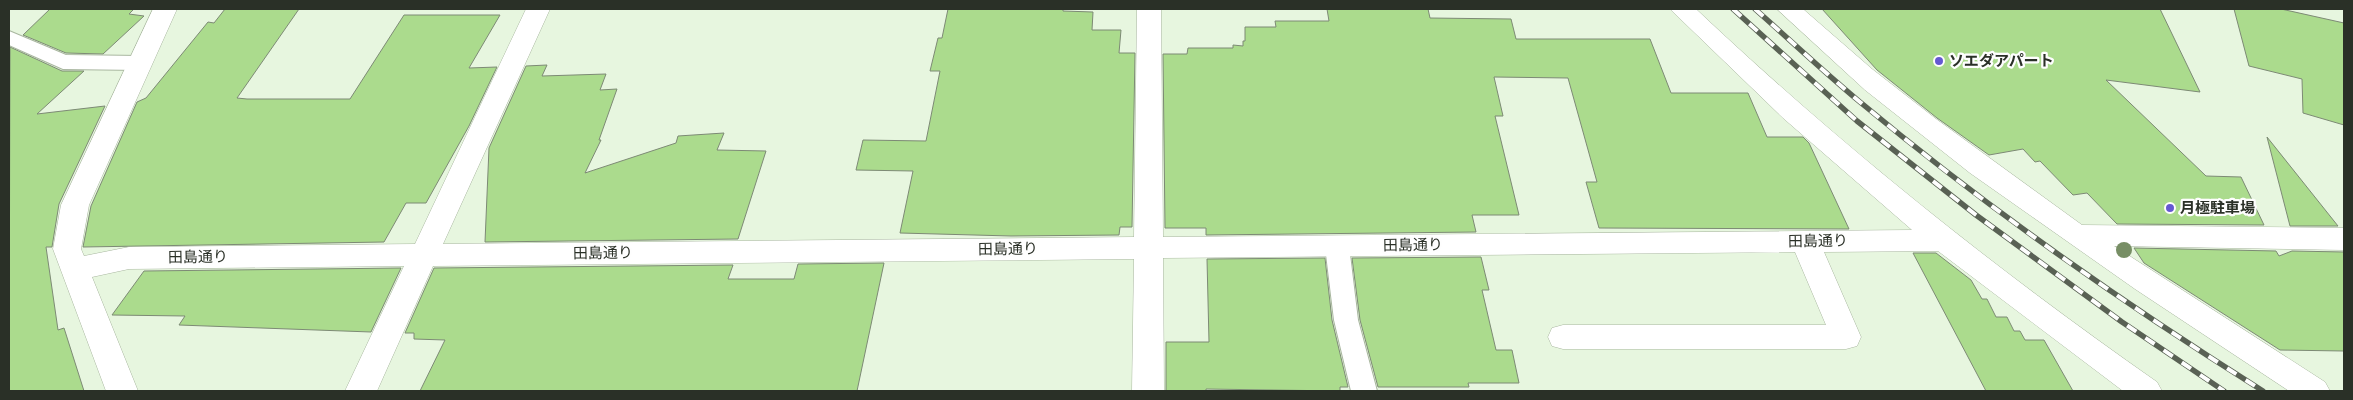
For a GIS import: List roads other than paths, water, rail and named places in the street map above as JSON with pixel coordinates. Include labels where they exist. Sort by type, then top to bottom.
[{"type":"street","points":[[122,391],[67,249],[75,205],[165,9]]},
{"type":"street","points":[[362,391],[538,9]]},
{"type":"street","points":[[1148,391],[1149,9]]},
{"type":"street","points":[[1682,9],[1744,69],[1821,138],[1942,240],[2079,344],[2146,391]]},
{"type":"street","points":[[1789,9],[1874,84],[1982,167],[2161,293],[2314,391]]},
{"type":"street","points":[[2077,235],[2344,239]]},
{"type":"street","name":"田島通り","points":[[76,269],[129,258],[1942,240]]},
{"type":"street","points":[[1563,337],[1846,337],[1805,241]]},
{"type":"lane","points":[[9,37],[63,62],[140,64]]},
{"type":"lane","points":[[1337,246],[1346,320],[1364,391]]},
{"type":"railway","points":[[1733,9],[1857,121],[1976,215],[2122,322],[2224,391]]},
{"type":"railway","points":[[1755,9],[1860,102],[2006,217],[2107,289],[2263,391]]},
{"type":"place","name":"ソエダアパート","points":[[1939,61]]},
{"type":"place","name":"月極駐車場","points":[[2170,208]]}]
